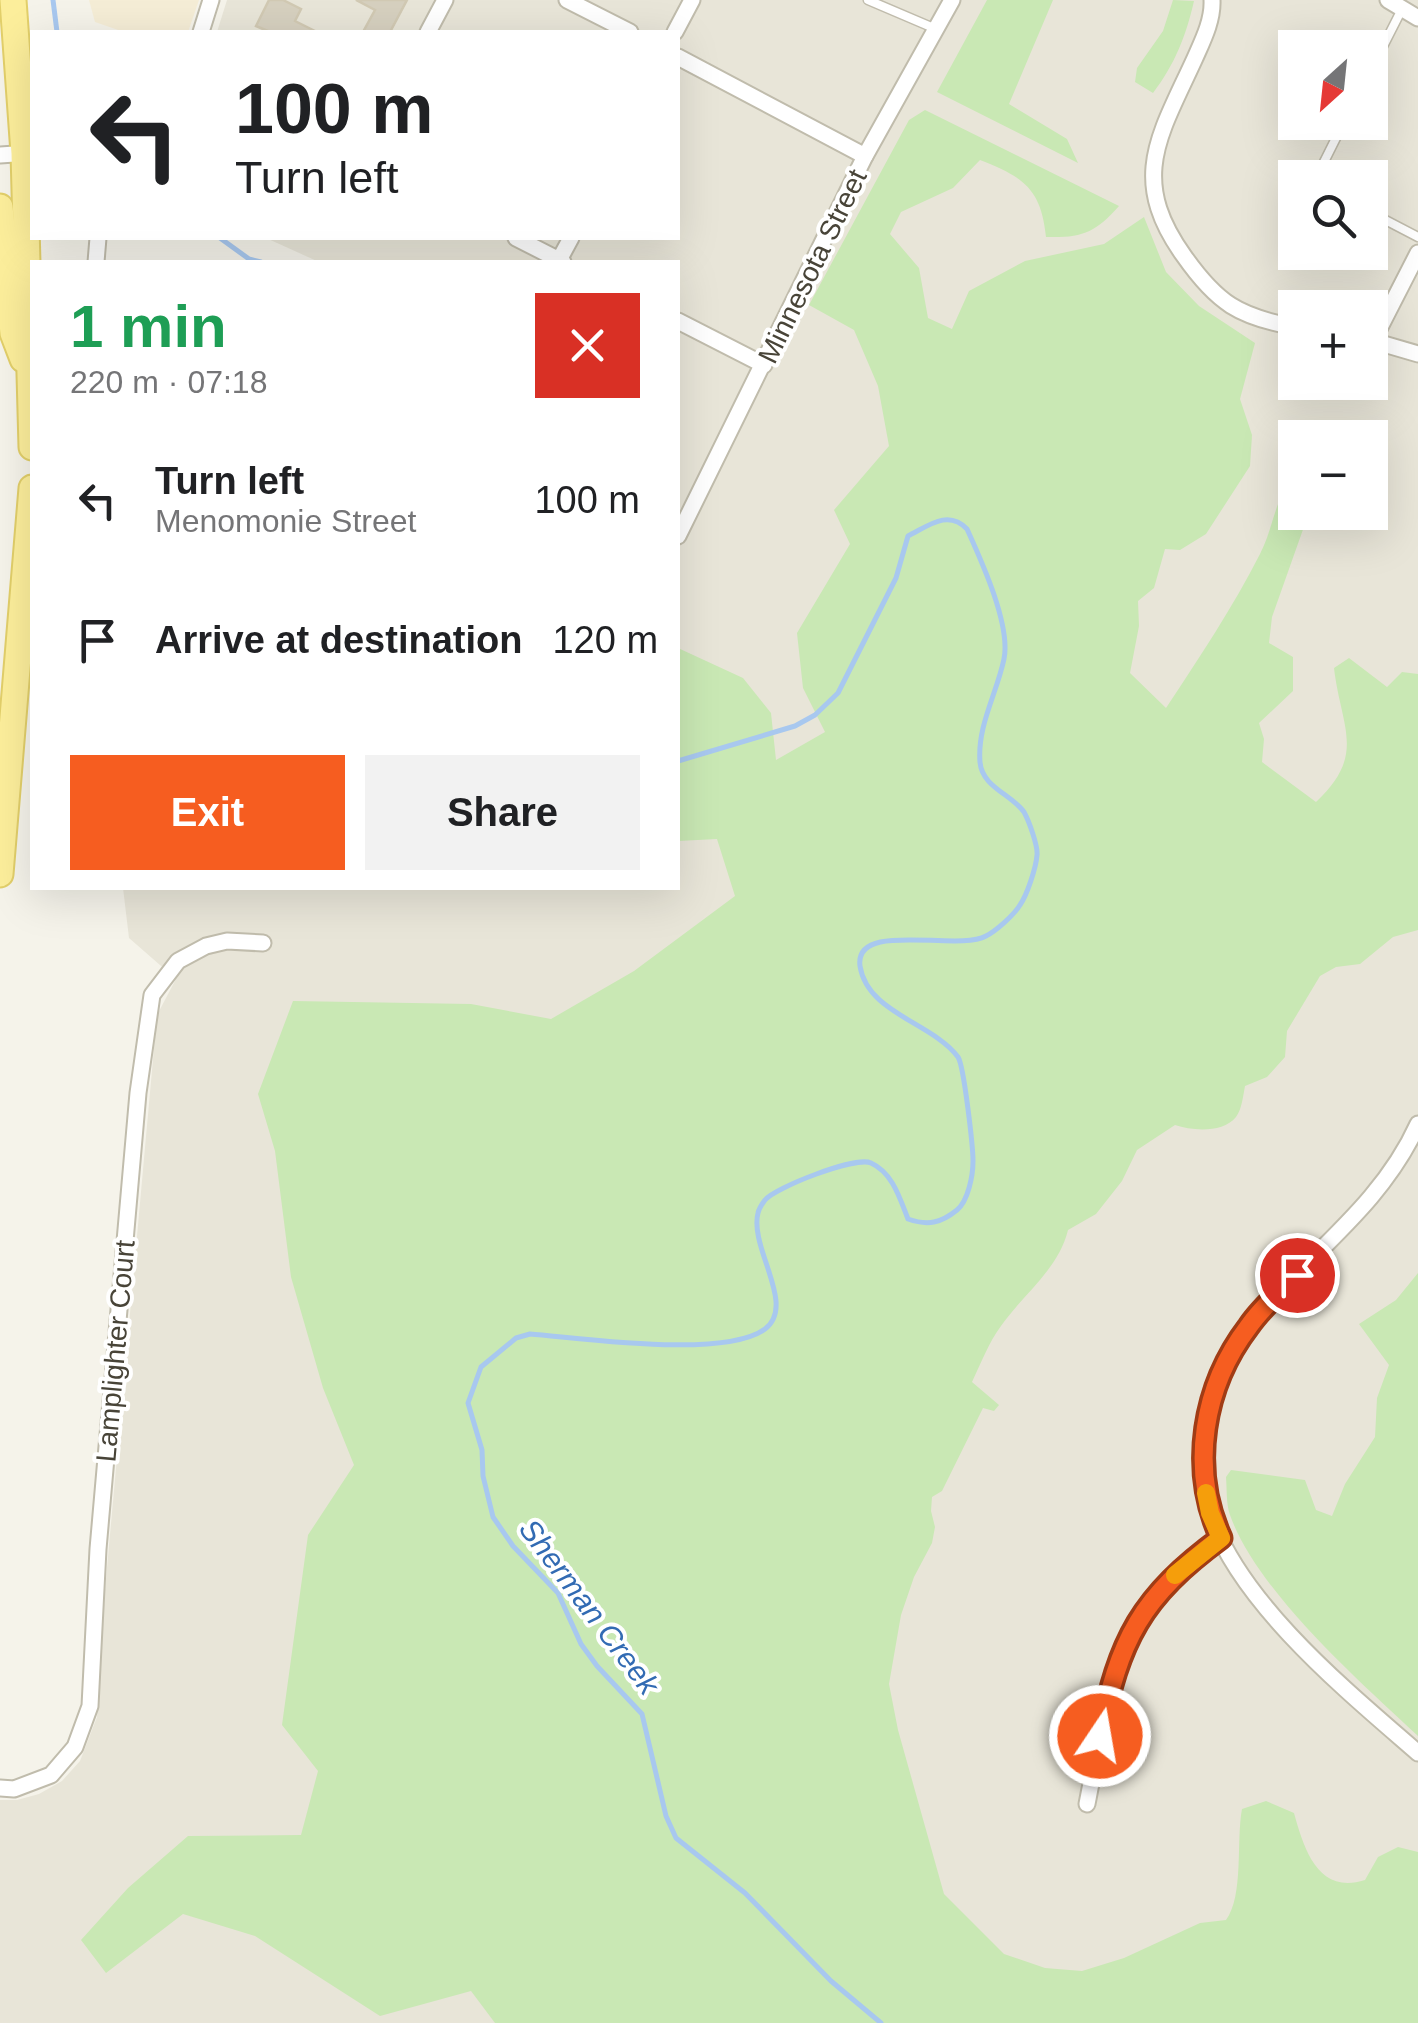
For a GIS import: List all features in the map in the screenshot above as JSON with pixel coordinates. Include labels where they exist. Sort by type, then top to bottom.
[{"type":"main road","points":[[14,0],[30,359]]},
{"type":"main road","points":[[0,134],[19,154]]},
{"type":"main road","points":[[0,207],[12,333],[30,376]]},
{"type":"main road","points":[[0,874],[30,512]]},
{"type":"street","points":[[202,30],[210,0]]},
{"type":"street","points":[[429,30],[445,0]]},
{"type":"street","points":[[566,0],[626,30]]},
{"type":"street","points":[[676,30],[692,0]]},
{"type":"street","name":"Minnesota Street","points":[[680,532],[866,156],[952,0]]},
{"type":"street","points":[[1212,0],[1212,15],[1200,47],[1157,144],[1152,181],[1157,208],[1174,242],[1213,294],[1242,314],[1278,324]]},
{"type":"street","points":[[1395,4],[1418,18]]},
{"type":"street","points":[[680,58],[866,156]]},
{"type":"street","points":[[520,240],[556,260]]},
{"type":"street","points":[[1388,309],[1418,254]]},
{"type":"street","points":[[680,322],[764,365]]},
{"type":"street","points":[[1388,345],[1418,354]]},
{"type":"street","name":"Lamplighter Court","points":[[0,1788],[14,1789],[51,1776],[75,1747],[90,1706],[98,1549],[138,1094],[152,995],[178,961],[206,946],[228,941],[263,942]]},
{"type":"street","points":[[1418,1124],[1376,1193],[1250,1323],[1221,1373],[1210,1408],[1202,1471],[1210,1513],[1245,1578],[1311,1656],[1418,1753]]},
{"type":"street","points":[[1088,1804],[1108,1694],[1130,1633],[1163,1587],[1221,1538]]},
{"type":"lane","points":[[868,0],[936,29]]},
{"type":"lane","points":[[1385,30],[1395,4]]},
{"type":"lane","points":[[1388,221],[1418,237]]},
{"type":"shaded area","points":[[89,0],[199,0],[189,30],[118,30],[95,22]]},
{"type":"shaded area","points":[[227,0],[1418,0],[1418,2023],[0,2023],[0,1800],[39,1794],[62,1781],[80,1761],[97,1717],[157,1015],[176,979],[129,938],[123,890],[680,890],[680,260],[315,260],[270,240],[680,240],[680,30],[218,30]]},
{"type":"green space","points":[[987,0],[1053,0],[1009,104],[1067,139],[1078,163],[937,92]]},
{"type":"green space","points":[[1173,0],[1194,1],[1179,49],[1153,93],[1135,82],[1137,68],[1163,31]]},
{"type":"green space","points":[[925,110],[1119,206],[1087,232],[1046,237],[1040,207],[1027,186],[1008,172],[980,160],[953,188],[901,212],[890,234],[919,268],[928,318],[952,329],[969,291],[1025,261],[1104,244],[1144,217],[1166,272],[1199,306],[1255,343],[1240,399],[1252,435],[1250,466],[1206,534],[1180,550],[1165,549],[1154,588],[1138,601],[1139,626],[1130,673],[1166,708],[1250,574],[1278,503],[1278,530],[1303,530],[1272,617],[1269,643],[1293,657],[1293,691],[1259,723],[1264,739],[1262,762],[1316,802],[1332,785],[1346,754],[1345,724],[1334,668],[1349,658],[1387,687],[1402,672],[1418,674],[1418,930],[1393,937],[1360,964],[1336,967],[1320,976],[1287,1031],[1285,1057],[1267,1077],[1245,1086],[1236,1117],[1224,1126],[1207,1129],[1175,1125],[1137,1150],[1122,1181],[1096,1214],[1068,1230],[1057,1257],[997,1332],[972,1382],[999,1405],[994,1411],[983,1408],[942,1491],[932,1497],[932,1543],[914,1577],[901,1615],[889,1684],[944,1894],[1004,1954],[1045,1968],[1082,1971],[1124,1958],[1200,1923],[1226,1920],[1235,1897],[1242,1809],[1266,1801],[1294,1813],[1308,1854],[1335,1881],[1365,1880],[1378,1857],[1398,1847],[1418,1852],[1418,2023],[495,2023],[471,1991],[380,2016],[255,1936],[183,1914],[106,1973],[81,1940],[128,1888],[188,1836],[301,1835],[318,1771],[282,1725],[308,1535],[354,1465],[323,1388],[291,1277],[275,1151],[258,1094],[293,1001],[471,1004],[551,1019],[634,971],[735,896],[717,839],[680,841],[680,649],[743,678],[771,713],[776,760],[825,732],[803,688],[797,633],[850,544],[834,510],[889,446],[878,386],[854,330],[809,305],[909,120]]},
{"type":"green space","points":[[1418,1273],[1418,1736],[1312,1633],[1262,1574],[1230,1515],[1226,1477],[1231,1470],[1305,1480],[1316,1510],[1332,1516],[1345,1484],[1375,1437],[1377,1398],[1389,1365],[1359,1324],[1396,1300]]},
{"type":"building","points":[[269,0],[283,0],[301,9],[295,21],[313,30],[265,30],[256,26]]},
{"type":"building","points":[[356,0],[407,0],[391,30],[364,30],[375,10]]},
{"type":"waterway","name":"Sherman Creek","points":[[53,0],[57,30]]},
{"type":"waterway","name":"Sherman Creek","points":[[223,240],[253,260]]},
{"type":"waterway","name":"Sherman Creek","points":[[680,760],[795,726],[815,715],[838,693],[896,578],[908,536],[945,520],[953,520],[967,529],[993,593],[1005,645],[982,736],[980,762],[991,784],[1024,812],[1036,846],[1035,867],[1017,909],[986,936],[972,940],[873,944],[863,952],[860,966],[875,995],[947,1045],[958,1057],[973,1161],[964,1201],[957,1210],[934,1222],[908,1219],[890,1180],[879,1167],[863,1162],[799,1181],[772,1194],[758,1213],[760,1243],[776,1306],[774,1319],[765,1329],[745,1338],[686,1345],[530,1334],[516,1338],[481,1367],[468,1403],[482,1450],[483,1476],[493,1517],[513,1546],[558,1593],[581,1644],[597,1666],[642,1714],[666,1816],[676,1838],[745,1893],[831,1981],[881,2023]]},
{"type":"slow traffic","points":[[1175,1575],[1221,1538],[1206,1493]]},
{"type":"route","points":[[1100,1736],[1108,1694],[1130,1633],[1163,1587],[1221,1538],[1210,1513],[1202,1471],[1210,1408],[1221,1373],[1250,1323],[1297,1275]]}]
